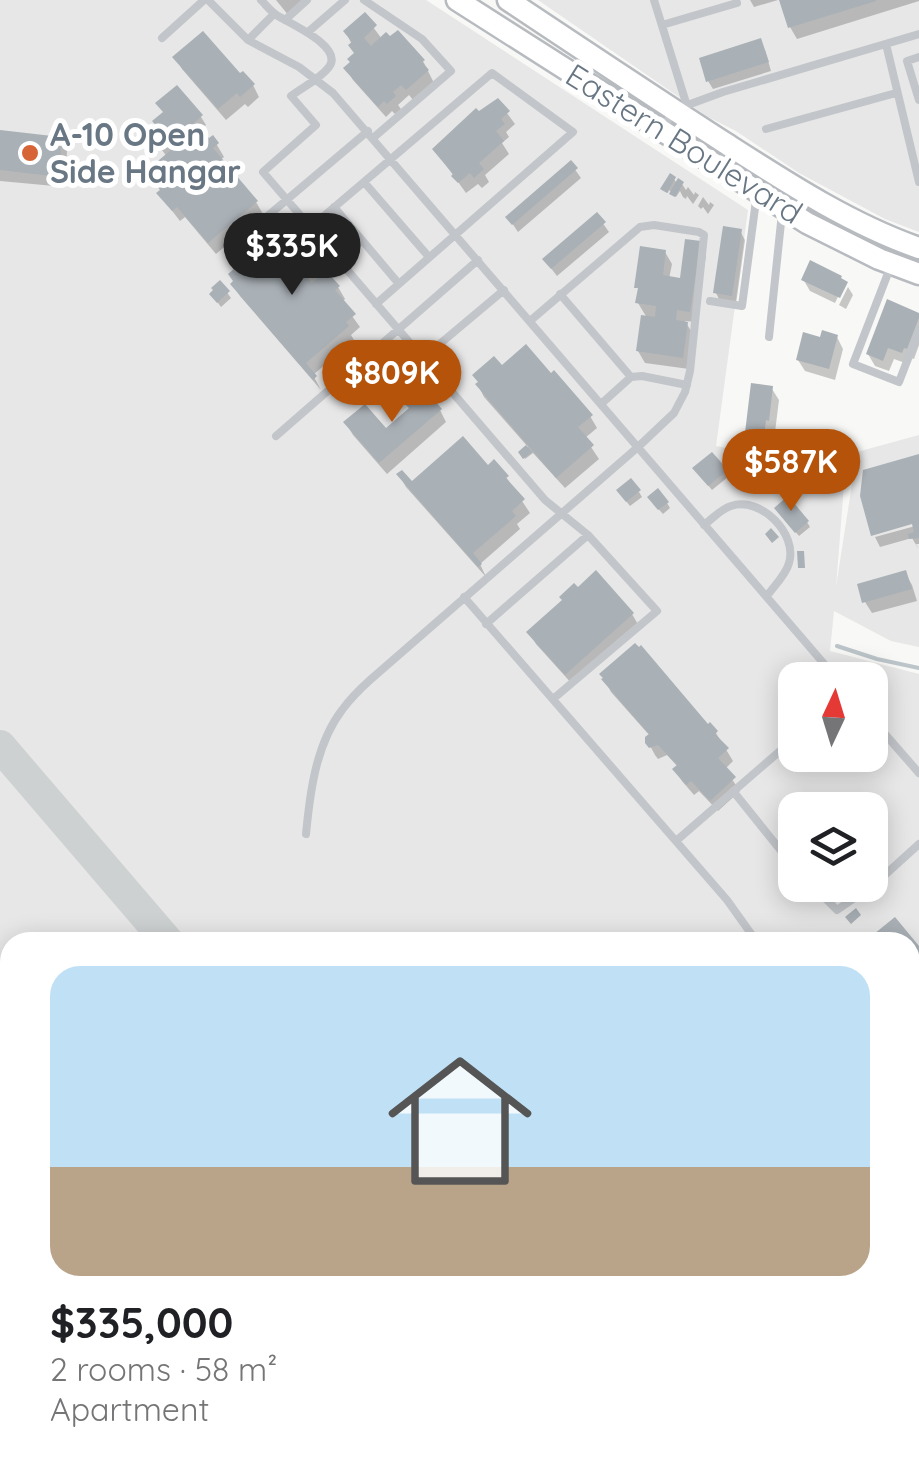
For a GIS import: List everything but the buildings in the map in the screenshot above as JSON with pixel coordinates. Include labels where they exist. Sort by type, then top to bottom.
[{"type":"main road","name":"Eastern Boulevard","points":[[458,0],[783,208],[840,240],[919,274]]},
{"type":"main road","name":"Eastern Boulevard","points":[[508,0],[681,108],[802,191],[919,248]]},
{"type":"lane","points":[[162,38],[206,0],[248,40],[299,67],[334,92],[823,662]]},
{"type":"lane","points":[[261,0],[274,14],[308,32],[332,54],[331,65],[291,96],[316,125],[263,172],[545,500],[588,535],[657,611],[552,700]]},
{"type":"lane","points":[[285,20],[307,0]]},
{"type":"lane","points":[[308,32],[345,0]]},
{"type":"lane","points":[[244,236],[451,71],[422,40],[364,0]]},
{"type":"lane","points":[[654,0],[681,108]]},
{"type":"lane","points":[[662,25],[737,3]]},
{"type":"lane","points":[[248,40],[274,14]]},
{"type":"lane","points":[[662,130],[681,108],[723,92],[919,34]]},
{"type":"lane","points":[[886,44],[919,182]]},
{"type":"lane","points":[[919,57],[907,60],[919,100]]},
{"type":"lane","points":[[310,227],[492,73],[573,132],[376,304]]},
{"type":"lane","points":[[766,128],[896,93]]},
{"type":"lane","points":[[364,182],[429,257]]},
{"type":"lane","points":[[710,301],[742,306],[757,192]]},
{"type":"lane","points":[[334,207],[399,284]]},
{"type":"lane","points":[[769,337],[783,208]]},
{"type":"lane","points":[[306,834],[319,757],[341,711],[370,680],[680,406],[687,385],[704,236],[700,232],[640,226],[530,321]]},
{"type":"lane","points":[[276,436],[478,260]]},
{"type":"lane","points":[[892,264],[853,364],[899,382],[919,330]]},
{"type":"lane","points":[[423,358],[504,290]]},
{"type":"lane","points":[[560,294],[631,377]]},
{"type":"lane","points":[[601,404],[631,377],[687,385]]},
{"type":"lane","points":[[704,524],[725,509],[739,505],[756,507],[779,526],[789,540],[790,558],[784,574],[766,596]]},
{"type":"lane","points":[[486,624],[588,535]]},
{"type":"lane","points":[[464,597],[727,900],[750,932]]},
{"type":"lane","points":[[888,738],[919,773]]},
{"type":"lane","points":[[676,841],[778,753]]},
{"type":"lane","points":[[733,791],[778,847]]},
{"type":"lane","points":[[888,872],[919,844]]},
{"type":"lane","points":[[829,902],[837,910],[849,902]]},
{"type":"shaded area","points":[[0,0],[426,0],[748,210],[716,446],[845,472],[836,587],[857,452],[919,435],[919,647],[891,641],[834,611],[830,651],[873,662],[778,662],[778,772],[888,772],[888,666],[919,674],[919,932],[0,932]]},
{"type":"shaded area","points":[[538,0],[919,0],[919,232],[885,219],[799,173],[708,117]]},
{"type":"waterway","points":[[837,646],[919,668]]},
{"type":"taxiway","points":[[0,746],[159,932]]},
{"type":"place","name":"A-10 Open Side Hangar","points":[[30,153]]}]
